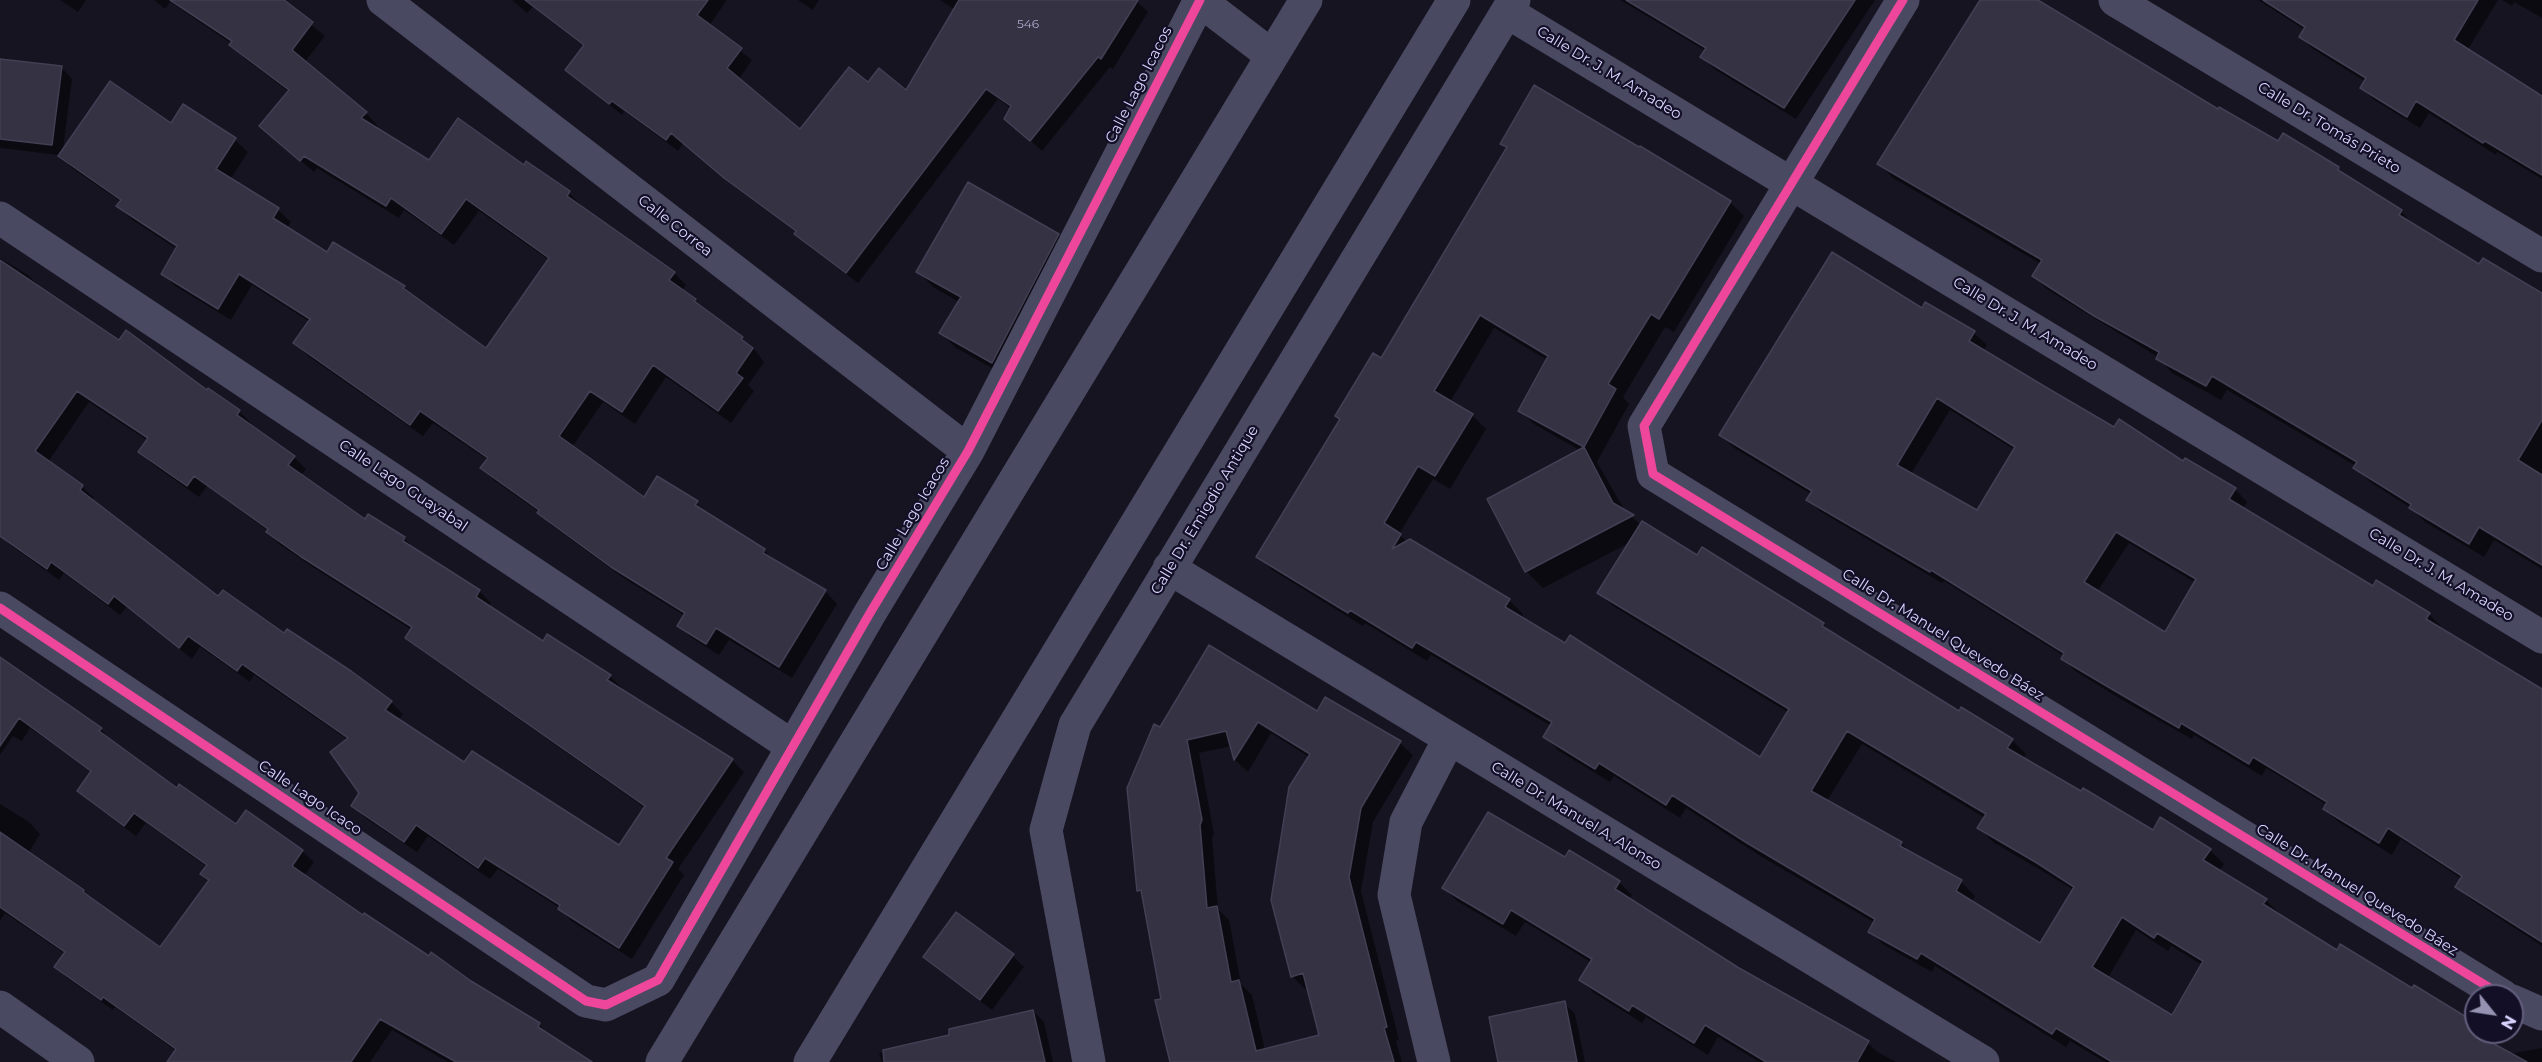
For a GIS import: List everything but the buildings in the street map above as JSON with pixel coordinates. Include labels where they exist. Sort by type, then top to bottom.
[{"type":"street","name":"Calle Correa","points":[[382,0],[968,451]]},
{"type":"street","name":"Calle Lago Icacos","points":[[606,1005],[658,980],[792,746],[968,451],[1200,0]]},
{"type":"street","points":[[1200,0],[1271,55]]},
{"type":"street","points":[[662,1062],[1306,0]]},
{"type":"street","points":[[810,1062],[1454,0]]},
{"type":"street","points":[[1791,182],[1903,0]]},
{"type":"street","name":"Calle Dr. Tomás Prieto","points":[[2115,0],[2542,256]]},
{"type":"street","name":"Calle Dr. J. M. Amadeo","points":[[1510,6],[1791,182],[2542,637]]},
{"type":"street","name":"Calle Dr. Emigdio Antique","points":[[1089,1062],[1046,831],[1075,725],[1510,6]]},
{"type":"street","name":"Calle Dr. Manuel Quevedo Báez","points":[[1791,182],[1644,426],[1653,474],[2483,984]]},
{"type":"street","name":"Calle Lago Guayabal","points":[[6,222],[792,746]]},
{"type":"street","name":"Calle Dr. Manuel A. Alonso","points":[[1170,568],[1983,1062]]},
{"type":"street","name":"Calle Lago Icaco","points":[[0,608],[586,1002],[606,1005]]},
{"type":"street","points":[[1434,1062],[1394,895],[1406,822],[1449,739]]},
{"type":"street","points":[[2524,1006],[2542,1014]]},
{"type":"street","points":[[0,1007],[78,1062]]},
{"type":"cycle path","points":[[0,608],[586,1001],[606,1005],[658,980],[870,613],[968,451],[1200,0]]},
{"type":"cycle path","points":[[1903,0],[1644,426],[1653,474],[2483,984]]}]
